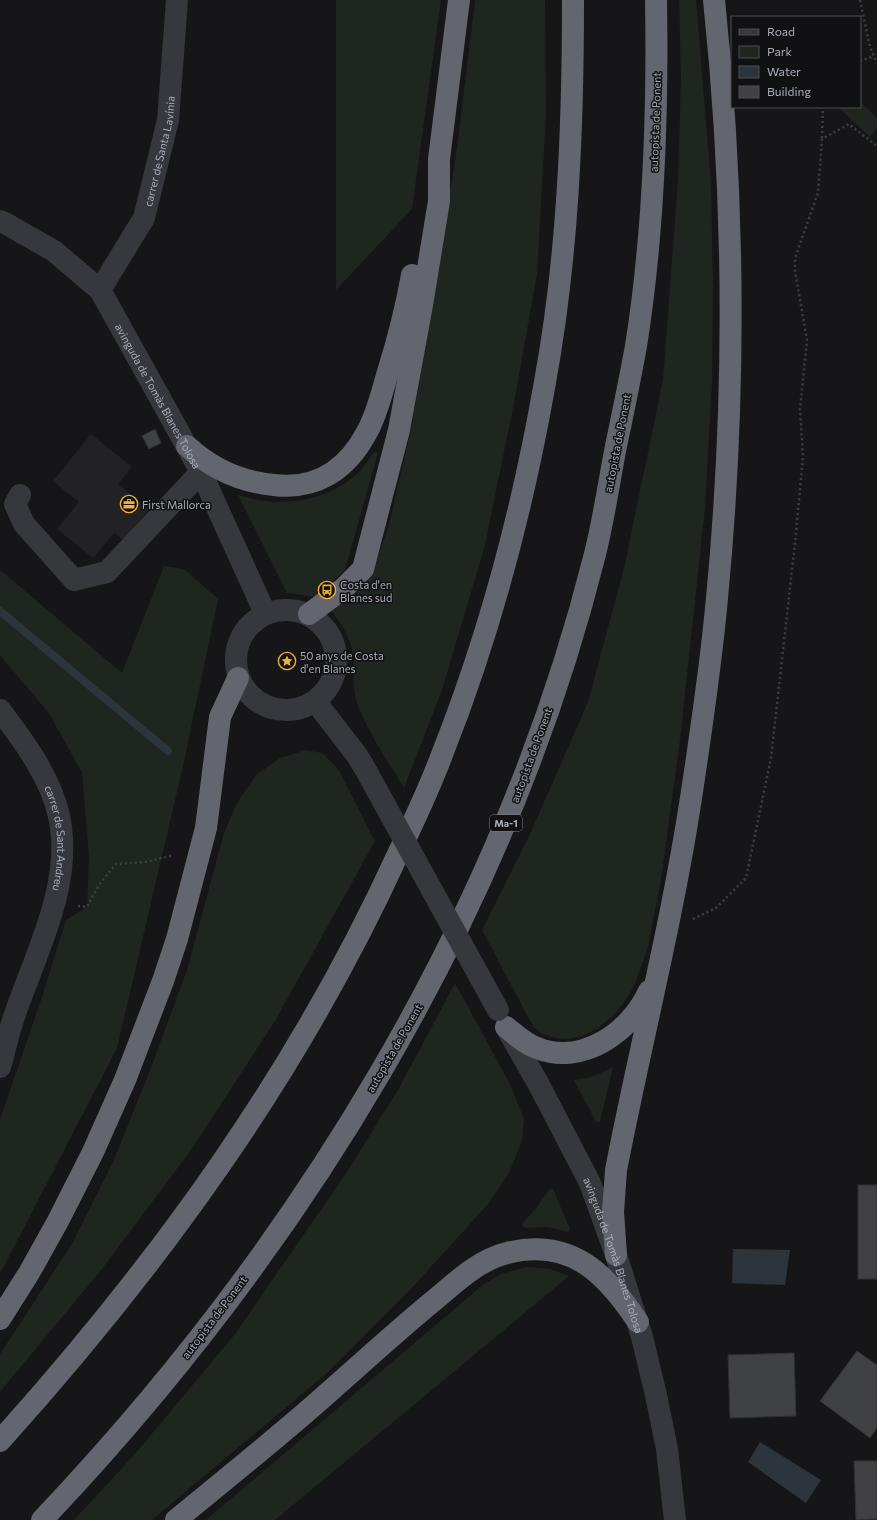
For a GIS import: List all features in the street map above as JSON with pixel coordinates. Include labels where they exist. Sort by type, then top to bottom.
[{"type":"highway","points":[[309,614],[344,588],[363,569],[399,430],[439,201],[439,159],[459,0]]},
{"type":"highway","points":[[0,1441],[59,1373],[149,1264],[194,1203],[272,1087],[315,1017],[350,954],[387,879],[443,753],[469,682],[497,591],[530,461],[546,379],[557,300],[568,189],[573,61],[573,0]]},
{"type":"highway","name":"autopista de Ponent","points":[[42,1520],[98,1459],[188,1352],[235,1290],[312,1182],[376,1080],[424,995],[477,890],[509,817],[557,684],[596,550],[636,345],[650,220],[655,143],[657,66],[656,0]]},
{"type":"highway","points":[[616,1255],[613,1212],[616,1170],[674,897],[690,807],[707,690],[717,598],[726,470],[729,376],[729,215],[720,61],[714,0]]},
{"type":"highway","points":[[187,446],[200,459],[224,472],[263,484],[284,486],[302,485],[318,481],[338,469],[357,450],[368,431],[375,413],[392,357],[408,298],[427,200],[439,159]]},
{"type":"highway","points":[[0,1319],[30,1274],[93,1152],[125,1080],[163,982],[177,938],[206,828],[220,717],[238,678]]},
{"type":"highway","points":[[502,1018],[521,1039],[536,1048],[551,1052],[569,1052],[587,1049],[605,1041],[622,1030],[645,1000],[659,968]]},
{"type":"highway","points":[[176,1520],[329,1392],[392,1335],[459,1279],[490,1260],[506,1253],[536,1249],[561,1253],[574,1258],[597,1271],[610,1283],[638,1322]]},
{"type":"street","name":"carrer de Santa Lavínia","points":[[100,290],[144,218],[168,120],[177,0]]},
{"type":"street","name":"avinguda de Tomàs Blanes Tolosa","points":[[0,222],[5,223],[54,251],[100,290],[201,472],[265,613]]},
{"type":"street","points":[[20,495],[15,504],[24,524],[74,580],[107,572],[201,472]]},
{"type":"street","points":[[280,609],[295,610],[309,614],[323,625],[333,639],[337,656],[335,673],[327,689],[315,701],[301,708],[286,710],[271,708],[257,702],[246,691],[238,678],[235,663],[236,648],[242,634],[252,622],[265,613],[280,609]]},
{"type":"street","name":"avinguda de Tomàs Blanes Tolosa","points":[[315,701],[363,765],[547,1099],[590,1183],[638,1322],[651,1371],[662,1421],[671,1479],[675,1520]]},
{"type":"street","name":"carrer de Sant Andreu","points":[[0,710],[37,762],[45,778],[59,815],[62,855],[60,877],[42,941],[7,1018],[0,1067]]},
{"type":"path","points":[[860,0],[870,47],[877,63]]},
{"type":"path","points":[[861,61],[874,56]]},
{"type":"path","points":[[667,930],[716,908],[746,878],[771,758],[803,457],[800,408],[807,340],[795,271],[795,258],[818,193],[823,108]]},
{"type":"path","points":[[822,139],[849,124],[877,146]]},
{"type":"path","points":[[54,901],[73,906],[87,907],[99,885],[116,864],[145,862],[185,853],[199,856]]},
{"type":"shaded area","points":[[91,434],[132,467],[118,484],[149,509],[123,540],[114,533],[93,558],[57,529],[79,502],[53,481]]},
{"type":"green space","points":[[336,0],[441,0],[412,209],[336,290]]},
{"type":"green space","points":[[475,0],[545,0],[546,114],[537,274],[514,403],[485,545],[442,690],[404,788],[372,736],[357,703],[354,691],[354,660],[352,647],[344,630],[329,608],[370,575],[388,529],[412,425],[432,306],[457,148]]},
{"type":"green space","points":[[679,0],[696,0],[711,182],[713,285],[712,382],[705,508],[680,740],[661,880],[648,947],[635,984],[626,1000],[614,1015],[598,1028],[585,1035],[570,1039],[556,1038],[542,1034],[533,1026],[482,930],[530,834],[588,702],[624,568],[663,380],[678,180],[681,77]]},
{"type":"green space","points":[[861,103],[877,118],[877,128],[870,137],[839,108],[861,108]]},
{"type":"green space","points":[[374,452],[378,453],[345,570],[316,597],[287,593],[238,495],[262,501],[278,502],[304,499],[330,492],[342,486],[362,469]]},
{"type":"green space","points":[[164,566],[184,569],[218,599],[183,766],[117,1048],[0,1274],[0,1120],[42,997],[66,920],[87,907],[89,857],[82,772],[48,712],[0,655],[0,570],[122,673]]},
{"type":"green space","points":[[306,750],[322,753],[338,769],[375,841],[275,1021],[191,1150],[102,1269],[0,1392],[0,1354],[72,1244],[113,1162],[152,1065],[187,970],[224,833],[237,803],[256,775],[280,758]]},
{"type":"green space","points":[[455,983],[510,1084],[524,1119],[522,1141],[509,1173],[489,1203],[410,1290],[328,1372],[152,1520],[74,1520],[135,1454],[235,1334],[347,1172],[399,1088]]},
{"type":"green space","points":[[613,1067],[600,1122],[596,1122],[574,1080],[592,1077]]},
{"type":"green space","points":[[550,1188],[553,1189],[570,1229],[568,1232],[547,1227],[525,1228],[522,1224],[538,1206]]},
{"type":"green space","points":[[526,1267],[550,1269],[569,1276],[275,1520],[206,1520],[484,1284],[501,1274]]},
{"type":"water","points":[[733,1249],[790,1250],[785,1285],[732,1283]]},
{"type":"water","points":[[760,1442],[821,1480],[806,1503],[748,1462]]},
{"type":"building","points":[[155,429],[161,443],[149,449],[142,436]]},
{"type":"building","points":[[858,1185],[877,1185],[877,1279],[858,1279]]},
{"type":"building","points":[[857,1351],[877,1365],[877,1428],[870,1438],[820,1401]]},
{"type":"building","points":[[794,1353],[796,1416],[730,1418],[728,1355]]},
{"type":"building","points":[[854,1461],[877,1461],[877,1519],[856,1520]]},
{"type":"waterway","points":[[0,611],[168,751]]},
{"type":"place","name":"First Mallorca","points":[[129,504]]},
{"type":"place","name":"Costa d'en Blanes sud","points":[[327,590]]},
{"type":"place","name":"50 anys de Costa d'en Blanes","points":[[287,661]]}]
